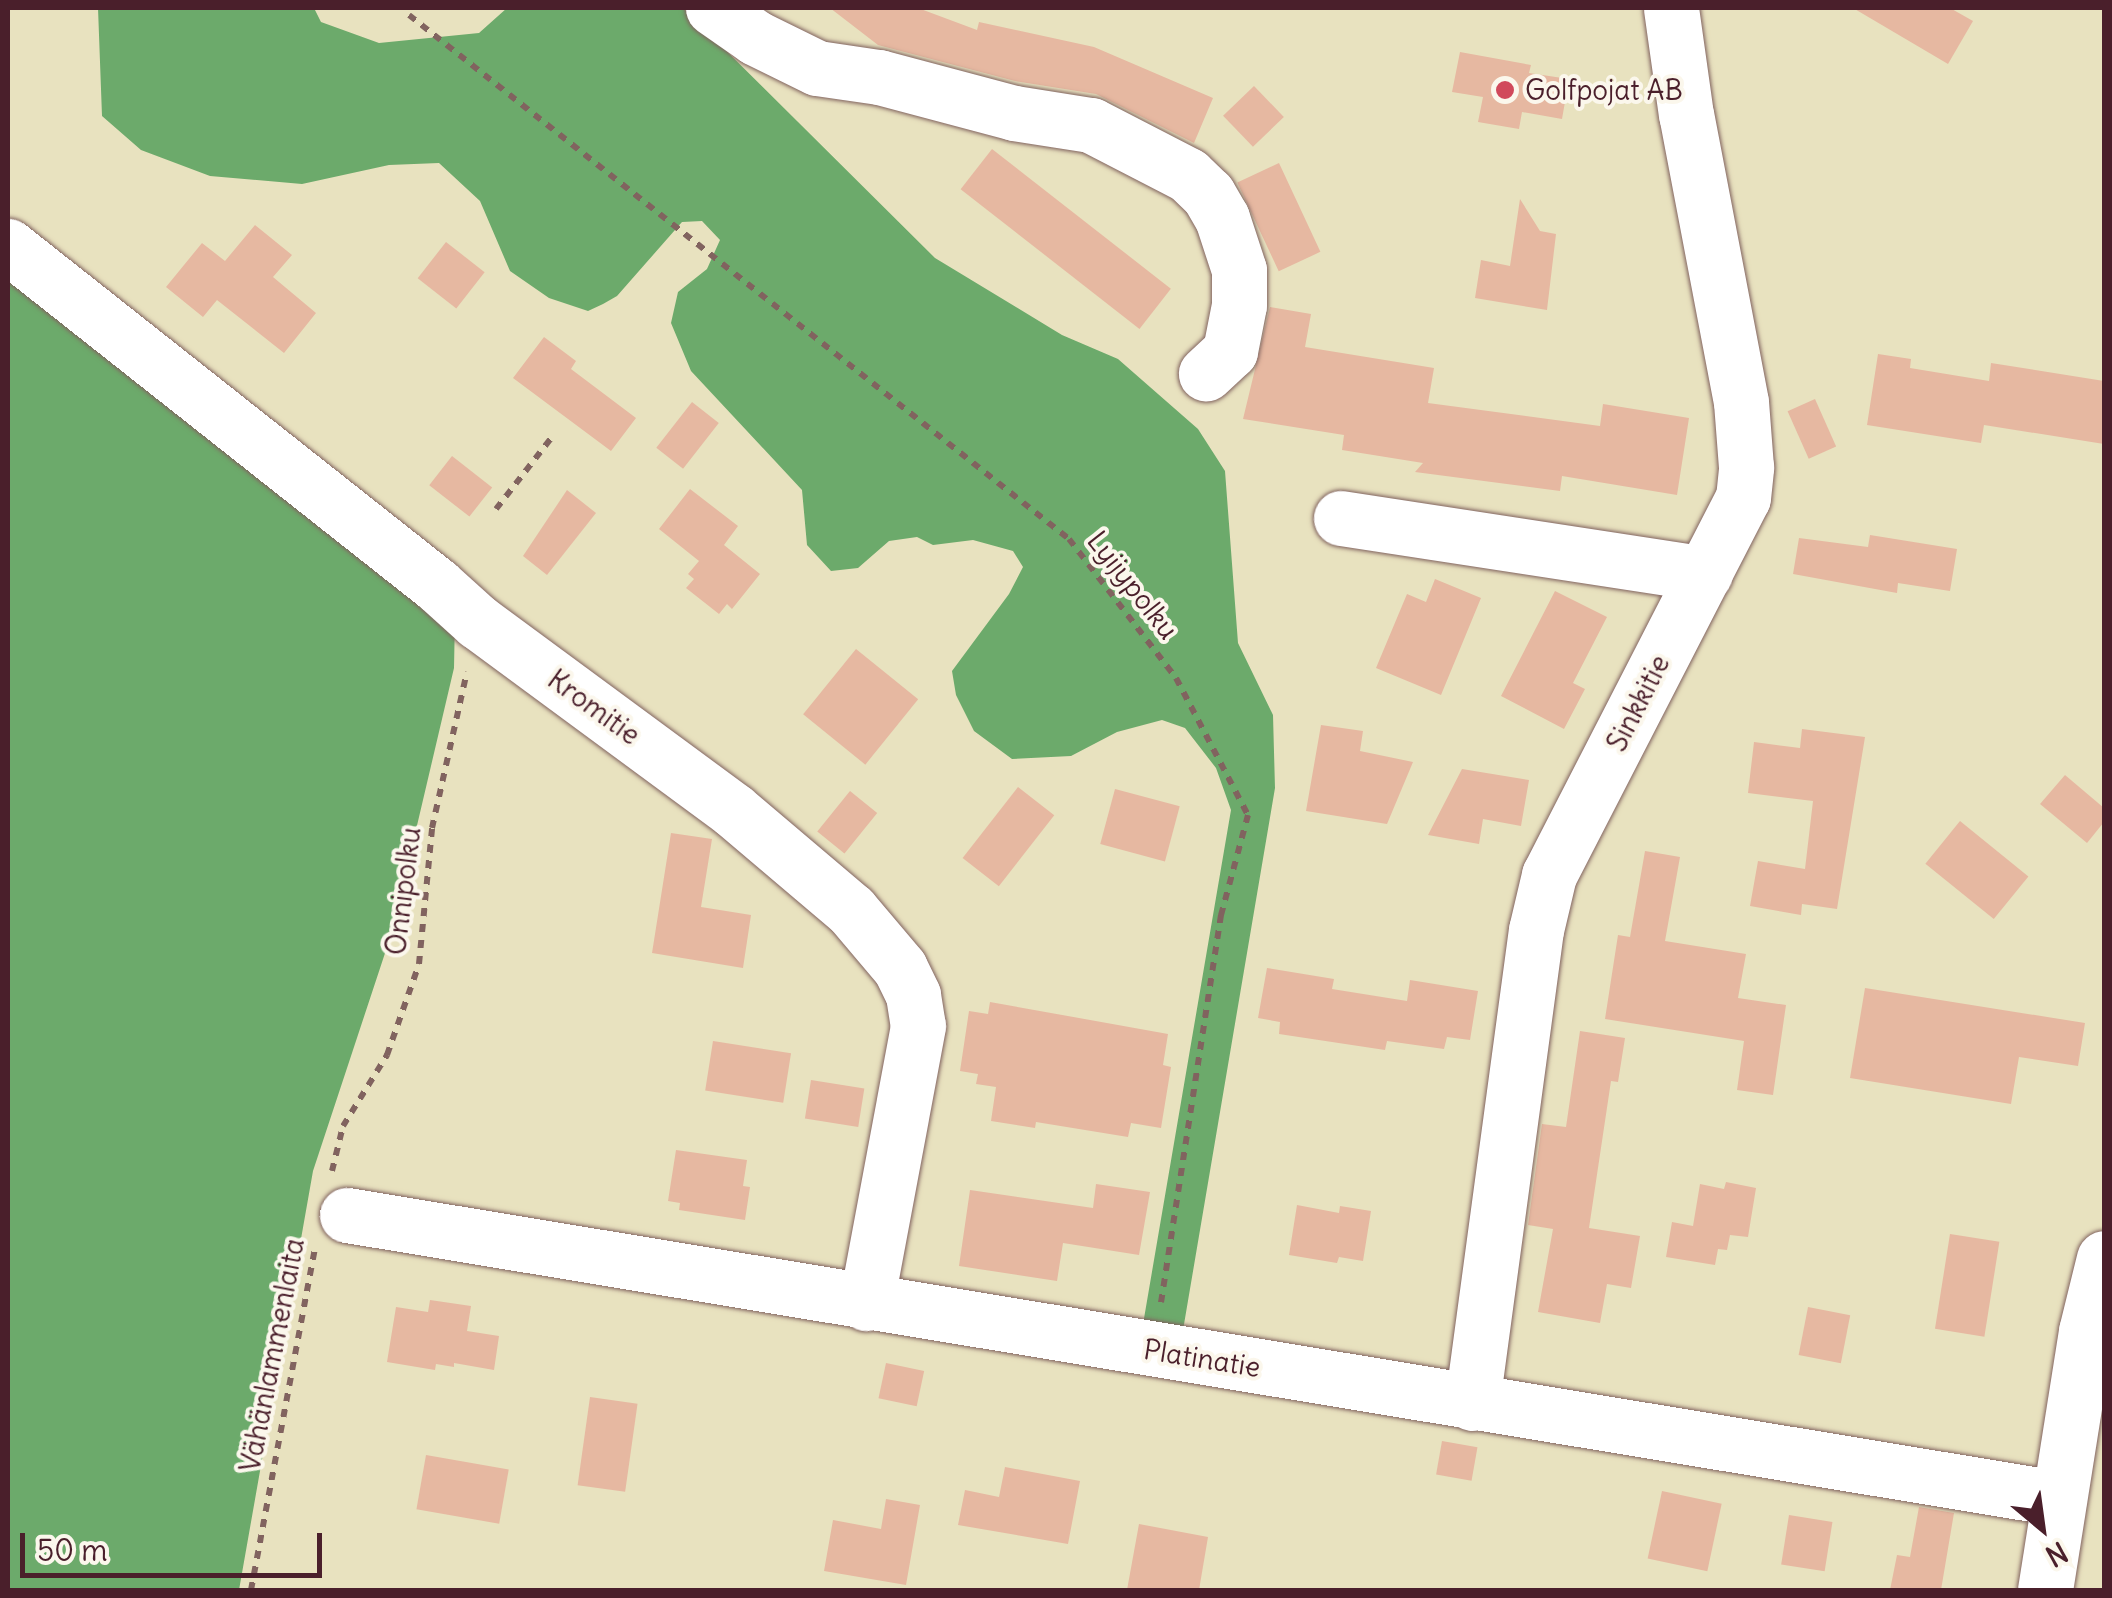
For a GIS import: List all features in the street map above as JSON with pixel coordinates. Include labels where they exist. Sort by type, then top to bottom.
[{"type":"street","points":[[713,8],[756,38],[816,68],[880,78],[1014,113],[1090,125],[1188,175],[1208,194],[1222,218],[1238,270],[1239,305],[1230,351],[1206,373]]},
{"type":"street","name":"Sinkkitie","points":[[1472,1403],[1536,930],[1549,875],[1742,498],[1746,467],[1741,402],[1686,115],[1671,8]]},
{"type":"street","name":"Kromitie","points":[[8,246],[421,572],[478,622],[733,810],[850,910],[900,968],[913,994],[918,1026],[866,1302]]},
{"type":"street","points":[[1342,518],[1705,574]]},
{"type":"street","name":"Platinatie","points":[[334,1213],[2057,1498]]},
{"type":"street","points":[[2044,1590],[2086,1331],[2104,1258]]},
{"type":"path","name":"Lyijypolku","points":[[409,14],[1070,539],[1176,678],[1248,815],[1221,915],[1154,1350]]},
{"type":"path","points":[[496,509],[552,436]]},
{"type":"path","name":"Onnipolku","points":[[334,1213],[343,1126],[387,1055],[418,964],[432,828],[478,622]]},
{"type":"path","name":"Vähänlammenlaita","points":[[252,1590],[334,1213]]},
{"type":"green space","points":[[98,8],[314,8],[321,22],[379,43],[479,33],[507,8],[683,8],[935,258],[1062,335],[1118,359],[1198,429],[1225,471],[1238,643],[1273,715],[1275,788],[1181,1342],[1141,1336],[1231,810],[1216,768],[1185,728],[1162,720],[1117,732],[1071,756],[1012,759],[974,731],[956,695],[952,671],[1009,594],[1023,567],[1013,551],[973,540],[933,545],[917,537],[889,541],[858,568],[831,571],[807,545],[802,490],[691,371],[671,323],[678,292],[707,269],[720,240],[702,221],[682,222],[617,296],[603,304],[588,311],[549,298],[510,271],[480,201],[439,163],[389,165],[302,184],[210,176],[141,150],[102,116]]},
{"type":"green space","points":[[8,277],[455,617],[454,668],[392,932],[313,1171],[239,1590],[8,1590]]},
{"type":"building","points":[[830,8],[918,8],[977,30],[979,22],[1094,47],[1213,98],[1194,143],[1096,94],[1015,81],[878,45]]},
{"type":"building","points":[[1853,8],[1950,8],[1973,21],[1948,64]]},
{"type":"building","points":[[1460,52],[1531,65],[1529,73],[1569,79],[1562,119],[1522,112],[1519,129],[1478,122],[1483,97],[1452,92]]},
{"type":"building","points":[[1254,86],[1284,117],[1253,147],[1223,116]]},
{"type":"building","points":[[992,149],[1171,289],[1139,329],[961,189]]},
{"type":"building","points":[[1279,163],[1320,252],[1279,271],[1237,182]]},
{"type":"building","points":[[1520,199],[1540,231],[1556,234],[1547,310],[1475,298],[1481,260],[1510,266]]},
{"type":"building","points":[[255,225],[292,255],[273,277],[316,313],[284,353],[217,300],[203,317],[166,287],[202,243],[225,261]]},
{"type":"building","points":[[446,242],[485,272],[456,308],[418,278]]},
{"type":"building","points":[[1270,307],[1311,314],[1305,347],[1434,368],[1428,403],[1600,426],[1603,404],[1689,418],[1677,495],[1562,476],[1560,491],[1415,472],[1423,463],[1342,450],[1344,435],[1243,419]]},
{"type":"building","points":[[544,337],[576,361],[571,369],[636,418],[611,451],[513,378]]},
{"type":"building","points":[[1878,354],[1911,359],[1910,368],[1989,381],[1991,363],[2104,381],[2104,444],[1984,425],[1981,443],[1867,425]]},
{"type":"building","points":[[1815,399],[1836,447],[1809,459],[1788,411]]},
{"type":"building","points":[[692,402],[719,423],[683,469],[656,448]]},
{"type":"building","points":[[452,456],[492,487],[469,517],[429,485]]},
{"type":"building","points":[[690,489],[738,526],[724,545],[760,574],[732,609],[727,604],[719,614],[686,588],[694,579],[688,574],[699,561],[659,529]]},
{"type":"building","points":[[567,490],[596,513],[547,575],[523,556]]},
{"type":"building","points":[[1870,535],[1957,549],[1950,591],[1898,583],[1897,593],[1793,574],[1799,538],[1868,547]]},
{"type":"building","points":[[1435,579],[1481,598],[1441,695],[1376,668],[1407,594],[1426,602]]},
{"type":"building","points":[[1555,591],[1607,617],[1573,683],[1585,689],[1564,729],[1501,696]]},
{"type":"building","points":[[856,649],[918,699],[865,765],[803,714]]},
{"type":"building","points":[[1321,725],[1363,731],[1360,751],[1413,762],[1387,824],[1306,811]]},
{"type":"building","points":[[1802,729],[1865,737],[1837,909],[1802,904],[1801,915],[1750,906],[1758,861],[1805,869],[1813,801],[1748,793],[1754,742],[1800,748]]},
{"type":"building","points":[[1462,769],[1529,780],[1521,826],[1483,819],[1479,844],[1428,835]]},
{"type":"building","points":[[2065,775],[2104,808],[2104,822],[2087,843],[2040,804]]},
{"type":"building","points":[[1018,787],[1054,815],[999,886],[963,858]]},
{"type":"building","points":[[1115,789],[1180,806],[1165,861],[1100,844]]},
{"type":"building","points":[[850,791],[877,813],[844,853],[817,831]]},
{"type":"building","points":[[1960,821],[2028,876],[1994,919],[1925,864]]},
{"type":"building","points":[[671,833],[712,839],[701,907],[751,915],[743,968],[652,953]]},
{"type":"building","points":[[1645,851],[1680,857],[1665,941],[1746,954],[1738,998],[1786,1005],[1773,1095],[1737,1090],[1744,1041],[1605,1019],[1618,935],[1630,937]]},
{"type":"building","points":[[1267,968],[1334,979],[1332,989],[1407,1001],[1410,980],[1478,991],[1470,1040],[1447,1037],[1444,1049],[1387,1041],[1385,1050],[1279,1034],[1280,1022],[1258,1018]]},
{"type":"building","points":[[1865,988],[2085,1023],[2078,1066],[2019,1057],[2011,1104],[1850,1078]]},
{"type":"building","points":[[990,1002],[1168,1034],[1163,1065],[1171,1067],[1161,1128],[1131,1123],[1128,1137],[1036,1122],[1035,1128],[991,1121],[996,1087],[976,1084],[978,1074],[960,1071],[969,1011],[988,1014]]},
{"type":"building","points":[[1580,1031],[1625,1038],[1618,1082],[1611,1081],[1589,1228],[1640,1236],[1631,1288],[1607,1284],[1600,1323],[1538,1312],[1553,1229],[1528,1225],[1542,1124],[1566,1127]]},
{"type":"building","points":[[713,1041],[791,1053],[783,1103],[705,1090]]},
{"type":"building","points":[[811,1080],[864,1088],[858,1127],[805,1119]]},
{"type":"building","points":[[676,1150],[747,1160],[743,1186],[750,1187],[745,1220],[679,1210],[680,1203],[668,1201]]},
{"type":"building","points":[[1726,1182],[1756,1188],[1748,1237],[1730,1235],[1727,1250],[1718,1249],[1715,1265],[1666,1257],[1672,1222],[1693,1226],[1700,1184],[1724,1189]]},
{"type":"building","points":[[1096,1184],[1150,1192],[1139,1255],[1063,1243],[1057,1281],[959,1266],[970,1190],[1093,1208]]},
{"type":"building","points":[[1297,1205],[1339,1213],[1340,1206],[1371,1211],[1363,1261],[1339,1257],[1337,1263],[1289,1255]]},
{"type":"building","points":[[1950,1234],[1999,1242],[1984,1337],[1935,1329]]},
{"type":"building","points":[[430,1300],[471,1306],[467,1331],[499,1336],[494,1370],[454,1363],[454,1367],[436,1364],[435,1370],[387,1362],[396,1307],[428,1312]]},
{"type":"building","points":[[1808,1307],[1850,1315],[1841,1363],[1799,1355]]},
{"type":"building","points":[[886,1363],[924,1371],[917,1406],[879,1398]]},
{"type":"building","points":[[590,1397],[638,1404],[625,1492],[578,1485]]},
{"type":"building","points":[[1442,1441],[1477,1447],[1472,1481],[1436,1474]]},
{"type":"building","points":[[426,1455],[509,1470],[499,1524],[416,1509]]},
{"type":"building","points":[[1005,1467],[1080,1481],[1068,1544],[958,1525],[965,1490],[999,1497]]},
{"type":"building","points":[[1662,1491],[1722,1504],[1707,1571],[1648,1558]]},
{"type":"building","points":[[886,1499],[920,1505],[906,1585],[824,1571],[833,1520],[881,1529]]},
{"type":"building","points":[[1919,1507],[1954,1513],[1941,1590],[1890,1590],[1897,1555],[1910,1557]]},
{"type":"building","points":[[1789,1515],[1832,1522],[1825,1571],[1781,1564]]},
{"type":"building","points":[[1139,1524],[1208,1537],[1199,1590],[1127,1590]]},
{"type":"place","name":"Golfpojat AB","points":[[1505,90]]}]
